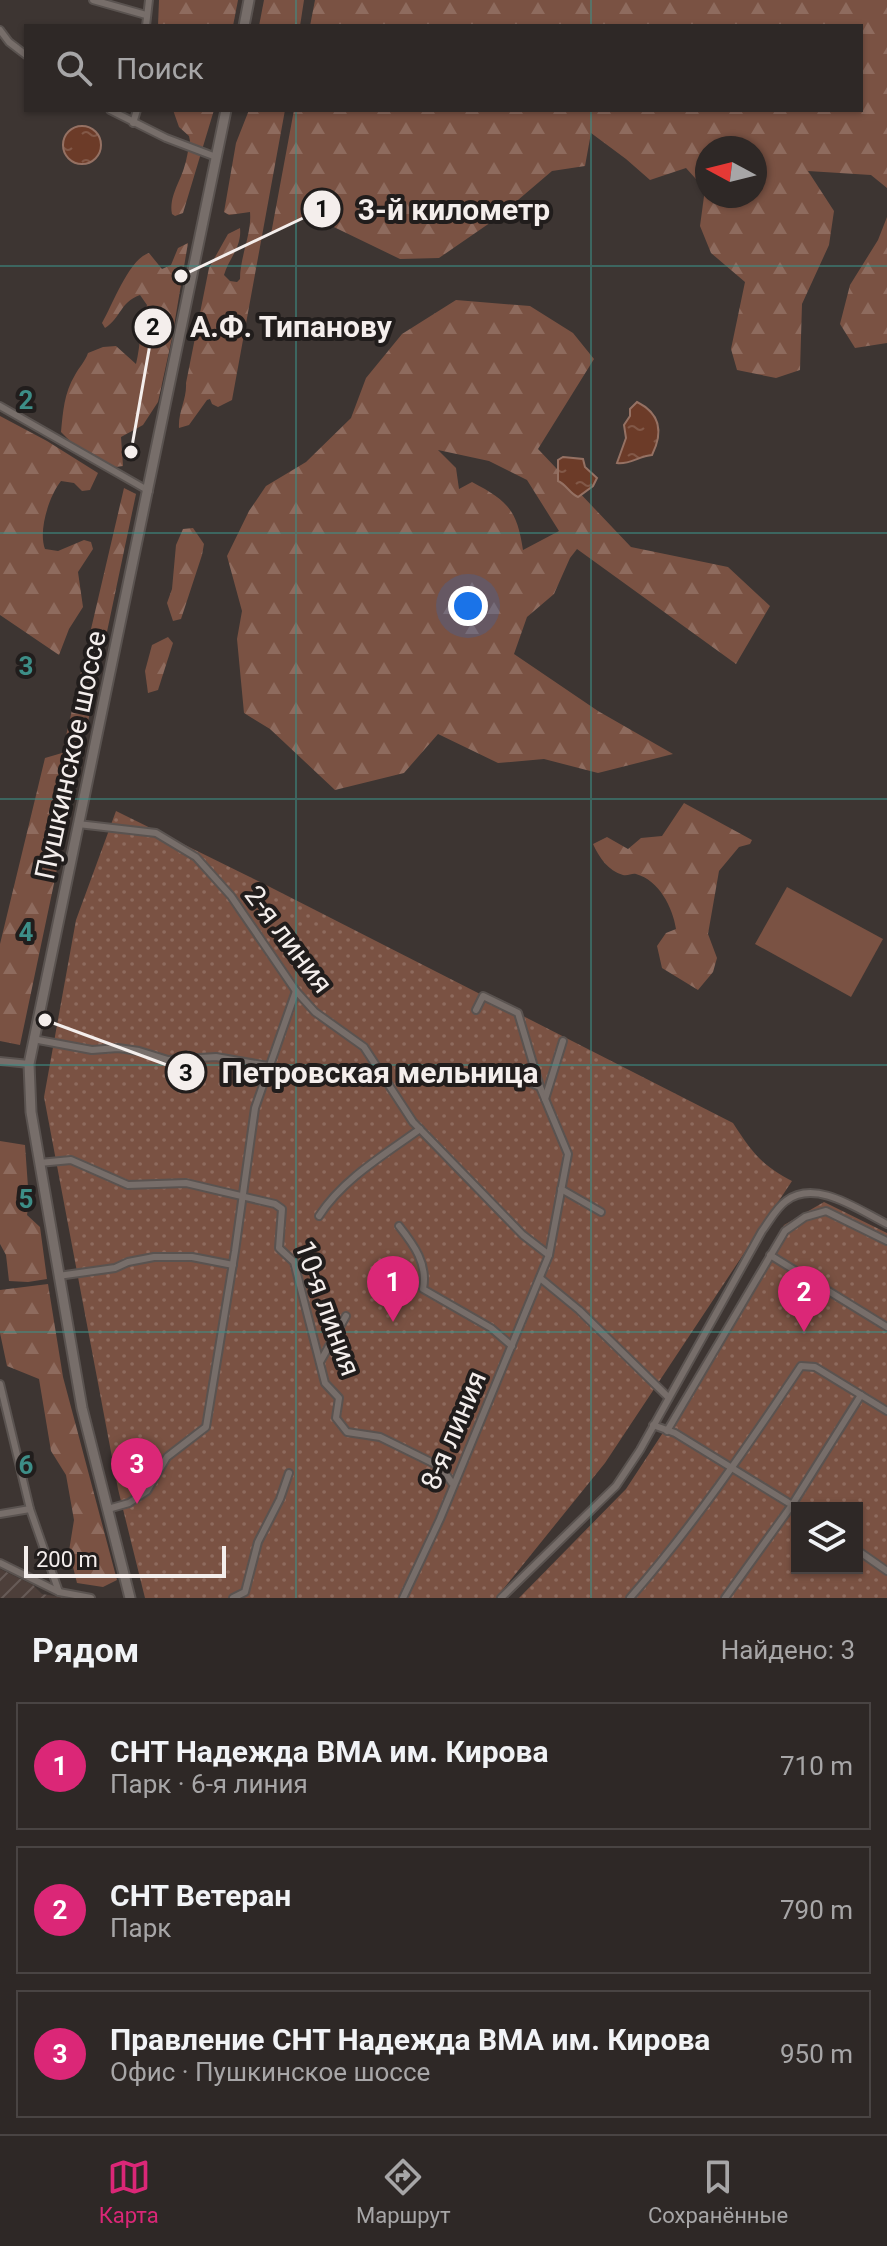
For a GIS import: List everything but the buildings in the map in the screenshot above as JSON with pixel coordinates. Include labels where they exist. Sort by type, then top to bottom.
[{"type":"main road","points":[[244,24],[249,0]]},
{"type":"main road","name":"Пушкинское шоссе","points":[[128,1598],[117,1542],[82,1408],[29,1099],[29,1064],[226,112]]},
{"type":"street","points":[[93,0],[146,15]]},
{"type":"street","points":[[146,24],[149,0]]},
{"type":"street","points":[[0,30],[24,53]]},
{"type":"street","points":[[114,112],[216,157]]},
{"type":"street","points":[[133,123],[136,112]]},
{"type":"street","points":[[0,406],[149,491]]},
{"type":"street","name":"2-я линия","points":[[78,824],[156,833],[196,857],[231,896],[296,991],[315,1012],[372,1055],[420,1129],[523,1235],[549,1255]]},
{"type":"street","points":[[108,1509],[129,1503],[147,1491],[167,1457],[206,1427],[255,1108],[296,991]]},
{"type":"street","points":[[476,1010],[483,996],[518,1013],[540,1087],[568,1154],[549,1255],[540,1278],[579,1310],[668,1397]]},
{"type":"street","points":[[33,1039],[92,1050],[139,1051],[168,1060],[216,1057],[268,1066]]},
{"type":"street","points":[[545,1099],[563,1041]]},
{"type":"street","points":[[0,1061],[29,1064]]},
{"type":"street","points":[[507,1073],[540,1087]]},
{"type":"street","points":[[319,1216],[350,1180],[420,1129]]},
{"type":"street","points":[[39,1163],[76,1161],[128,1185],[186,1183],[243,1195]]},
{"type":"street","points":[[561,1189],[601,1212]]},
{"type":"street","points":[[501,1598],[616,1486],[762,1231],[787,1200],[808,1193],[825,1195],[887,1224]]},
{"type":"street","name":"10-я линия","points":[[243,1195],[282,1209],[279,1248],[294,1262],[325,1383],[339,1398],[336,1418],[347,1432],[380,1437],[441,1467],[453,1484]]},
{"type":"street","points":[[667,1431],[785,1231],[805,1217],[826,1211],[887,1241]]},
{"type":"street","points":[[399,1226],[413,1244],[424,1268],[423,1289],[491,1328],[512,1346]]},
{"type":"street","points":[[770,1255],[887,1327]]},
{"type":"street","points":[[58,1276],[115,1268],[154,1257],[192,1257],[233,1265]]},
{"type":"street","name":"8-я линия","points":[[403,1598],[440,1519],[540,1278]]},
{"type":"street","points":[[320,1362],[346,1316]]},
{"type":"street","points":[[630,1598],[676,1545],[733,1469],[801,1366],[815,1367],[887,1411]]},
{"type":"street","points":[[0,1384],[30,1509],[59,1592]]},
{"type":"street","points":[[797,1502],[861,1395]]},
{"type":"street","points":[[653,1425],[675,1433],[791,1504]]},
{"type":"street","points":[[233,1598],[245,1592],[258,1542],[280,1499],[289,1473]]},
{"type":"street","points":[[0,1514],[30,1509]]},
{"type":"street","points":[[725,1598],[791,1511]]},
{"type":"street","points":[[863,1554],[887,1571]]},
{"type":"street","points":[[0,1563],[59,1592],[91,1598]]},
{"type":"shaded area","points":[[0,1569],[33,1585],[42,1594],[67,1598],[0,1598]]},
{"type":"green space","points":[[159,0],[238,0],[233,24],[158,24]]},
{"type":"green space","points":[[264,0],[304,0],[300,24],[259,24]]},
{"type":"green space","points":[[315,0],[887,0],[887,188],[871,175],[808,171],[834,211],[829,245],[802,304],[800,370],[776,378],[737,370],[731,349],[745,282],[711,253],[700,226],[702,208],[767,208],[767,136],[695,136],[695,178],[686,168],[650,180],[591,133],[585,166],[552,171],[497,218],[439,258],[400,259],[309,215],[271,234],[294,112],[863,112],[863,24],[310,24]]},
{"type":"green space","points":[[174,112],[213,112],[183,213],[175,216],[172,214],[172,202],[190,141],[179,127]]},
{"type":"green space","points":[[248,112],[285,112],[232,400],[218,407],[210,399],[207,400],[189,425],[179,428],[209,268],[228,234],[240,228],[237,247],[224,275],[230,281],[240,279],[250,212],[229,215],[224,212],[236,143]]},
{"type":"green space","points":[[887,217],[887,343],[855,348],[840,324],[850,285],[878,240]]},
{"type":"green space","points":[[188,243],[158,402],[143,425],[121,437],[123,466],[108,468],[61,432],[68,389],[88,353],[103,347],[116,346],[136,364],[147,305],[140,295],[128,302],[105,328],[102,323],[128,273],[142,257],[149,253],[162,269],[171,265],[178,248]]},
{"type":"green space","points":[[456,300],[530,306],[573,333],[594,359],[538,449],[631,547],[728,567],[770,606],[736,664],[577,549],[554,594],[527,617],[514,654],[598,711],[673,754],[598,773],[544,759],[498,763],[438,734],[404,773],[335,790],[270,729],[244,713],[237,639],[242,611],[227,556],[249,511],[266,486],[306,462],[351,418],[366,378],[402,334]],"holes":[[[438,450],[489,461],[527,480],[559,531],[523,550],[518,525],[509,508],[472,482],[459,489],[456,468]]]},
{"type":"green space","points":[[0,416],[98,473],[90,490],[82,491],[74,483],[61,481],[52,495],[46,514],[43,533],[45,549],[58,551],[84,540],[91,542],[93,549],[78,572],[83,607],[69,629],[59,655],[0,615]]},
{"type":"green space","points":[[124,488],[136,494],[20,1045],[0,1041],[0,944],[45,758],[62,753]]},
{"type":"green space","points":[[193,528],[204,544],[202,555],[181,619],[173,621],[167,603],[172,589],[176,545],[183,529]]},
{"type":"green space","points":[[168,637],[173,643],[158,690],[148,693],[145,671],[152,645]]},
{"type":"green space","points":[[684,803],[752,840],[750,844],[739,847],[719,871],[708,934],[717,958],[713,972],[698,990],[662,968],[657,946],[666,933],[676,929],[664,896],[644,877],[623,875],[608,867],[593,844],[607,837],[628,849],[641,838],[662,836]]},
{"type":"green space","points":[[116,811],[733,1123],[758,1157],[792,1181],[605,1463],[496,1598],[145,1598],[118,1489],[44,1097],[76,920]]},
{"type":"green space","points":[[787,887],[883,939],[851,997],[755,944]]},
{"type":"green space","points":[[0,1141],[25,1145],[27,1215],[40,1227],[47,1279],[9,1281],[6,1255],[0,1244]]},
{"type":"green space","points":[[824,1202],[887,1233],[887,1598],[519,1598],[626,1489],[664,1431],[784,1225]]},
{"type":"green space","points":[[48,1284],[63,1377],[117,1580],[103,1587],[77,1583],[69,1551],[74,1520],[66,1475],[51,1451],[39,1379],[7,1366],[0,1333],[0,1290]]},
{"type":"water","points":[[82,126],[95,132],[101,145],[95,158],[82,164],[69,158],[63,145],[69,132]]},
{"type":"water","points":[[637,402],[655,418],[658,439],[652,455],[617,463],[626,438],[624,425],[630,416],[630,409]]},
{"type":"water","points":[[563,457],[583,459],[585,467],[597,478],[593,486],[578,497],[558,481],[558,460]]},
{"type":"place","name":"3-й километр","points":[[181,276]]},
{"type":"place","name":"А.Ф. Типанову","points":[[131,452]]},
{"type":"place","name":"Петровская мельница","points":[[45,1020]]},
{"type":"place","name":"СНТ Надежда ВМА им. Кирова","points":[[393,1322]]},
{"type":"place","name":"СНТ Ветеран","points":[[804,1332]]},
{"type":"place","name":"Правление СНТ Надежда ВМА им. Кирова","points":[[137,1504]]}]
